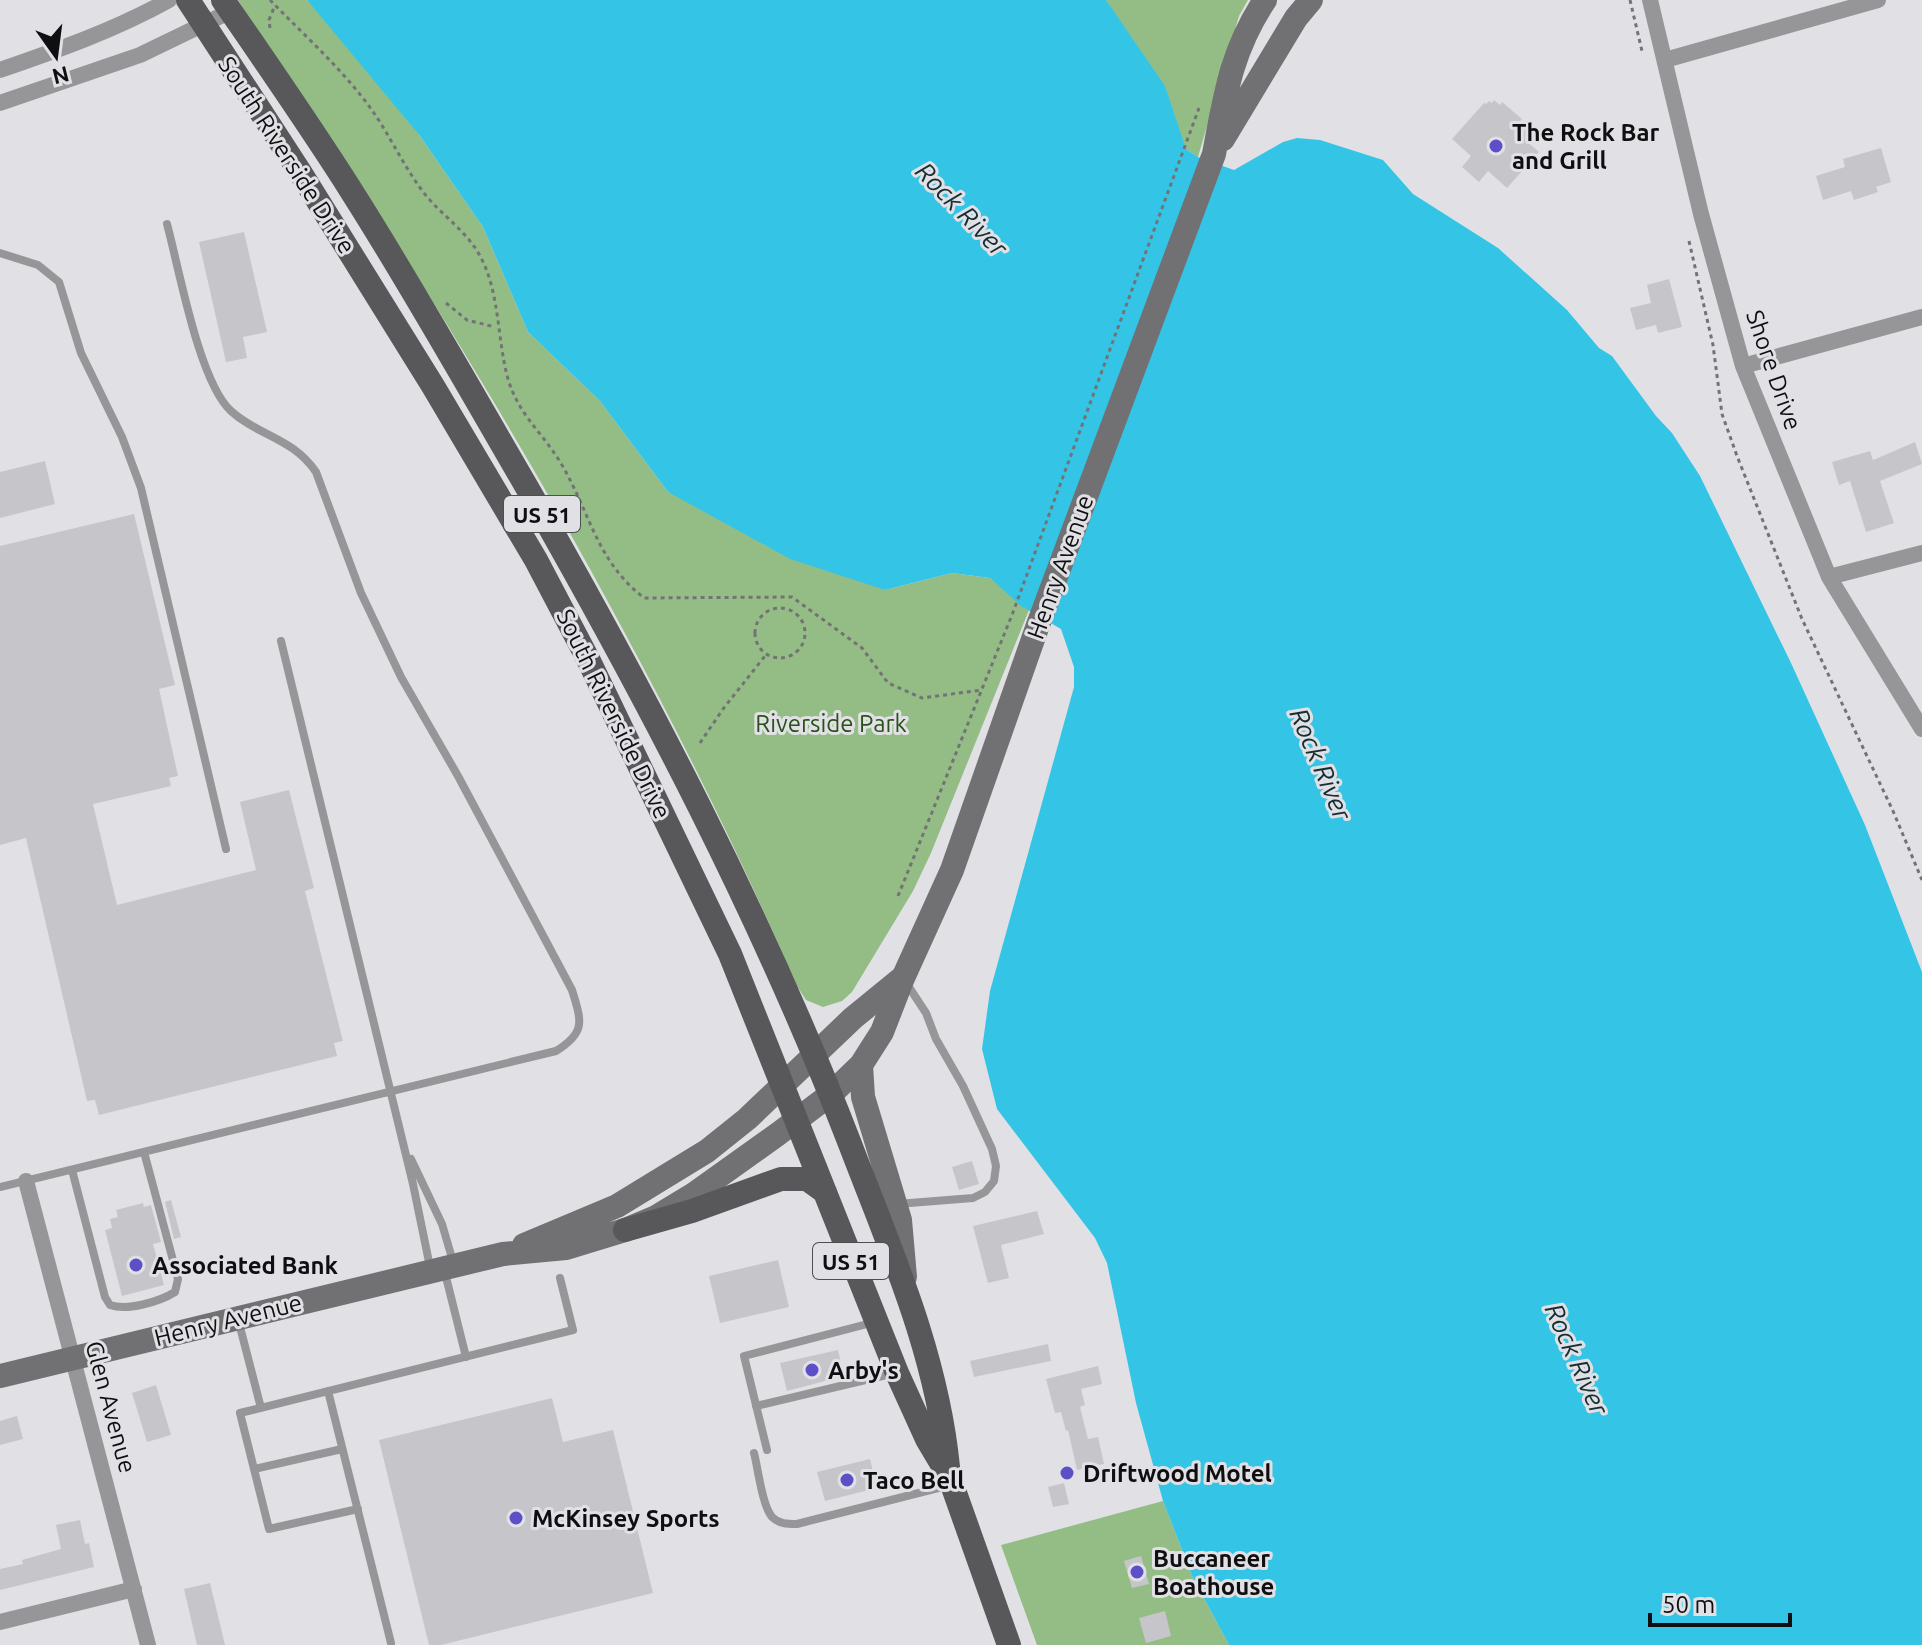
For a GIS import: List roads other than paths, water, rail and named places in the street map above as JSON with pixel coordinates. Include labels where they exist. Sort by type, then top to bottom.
[{"type":"main road","name":"South Riverside Drive","points":[[188,0],[433,386],[536,560],[609,700],[730,954],[897,1373],[921,1427],[950,1480],[1009,1645]]},
{"type":"main road","name":"South Riverside Drive","points":[[227,5],[351,189],[409,283],[591,599],[681,768],[816,1054],[906,1291],[937,1391],[950,1480]]},
{"type":"main road","points":[[625,1230],[692,1211],[781,1179],[807,1179],[825,1192]]},
{"type":"street","points":[[0,70],[106,31],[169,0]]},
{"type":"street","points":[[1214,154],[1228,80],[1242,37],[1265,0]]},
{"type":"street","points":[[1214,154],[1296,18],[1311,0]]},
{"type":"street","name":"Shore Drive","points":[[1650,0],[1701,214],[1743,366],[1829,577],[1922,729]]},
{"type":"street","points":[[1665,60],[1878,0]]},
{"type":"street","points":[[0,103],[140,55],[202,25],[227,5]]},
{"type":"street","name":"Henry Avenue","points":[[0,1376],[443,1268],[503,1254],[566,1248],[625,1230],[656,1217],[694,1194],[798,1120],[861,1065],[882,1032],[952,870],[1038,625],[1214,154]]},
{"type":"street","points":[[1743,366],[1922,317]]},
{"type":"street","points":[[1829,577],[1922,553]]},
{"type":"street","name":"Henry Avenue","points":[[503,1254],[617,1206],[721,1141],[853,1018],[903,978]]},
{"type":"street","points":[[861,1065],[863,1097],[896,1204],[906,1291]]},
{"type":"street","name":"Glen Avenue","points":[[26,1181],[148,1645]]},
{"type":"street","points":[[0,1622],[134,1589]]},
{"type":"lane","points":[[0,1187],[556,1051],[580,1028],[572,990],[379,631],[361,593],[316,472],[300,453],[231,411],[214,388],[203,359],[167,224]]},
{"type":"lane","points":[[0,253],[38,265],[59,282],[81,353],[129,452],[141,488],[226,849]]},
{"type":"lane","points":[[281,641],[389,1091],[443,1268],[466,1357]]},
{"type":"lane","points":[[896,1204],[973,1198],[985,1192],[994,1181],[996,1166],[992,1149],[963,1086],[936,1039],[926,1013],[903,978]]},
{"type":"lane","points":[[403,1144],[442,1224],[443,1268]]},
{"type":"lane","points":[[72,1170],[105,1297],[110,1305],[121,1308],[171,1295],[177,1289],[178,1279],[144,1152]]},
{"type":"lane","points":[[358,1509],[269,1529],[240,1413],[573,1330],[560,1278]]},
{"type":"lane","points":[[237,1318],[261,1408]]},
{"type":"lane","points":[[767,1450],[744,1356],[876,1322]]},
{"type":"lane","points":[[756,1406],[897,1373]]},
{"type":"lane","points":[[328,1391],[391,1643]]},
{"type":"lane","points":[[254,1469],[342,1449]]},
{"type":"lane","points":[[754,1453],[768,1508],[772,1517],[783,1524],[797,1524],[950,1480]]},
{"type":"water","name":"Rock River","points":[[307,0],[1106,0],[1165,86],[1186,149],[1198,157],[1234,170],[1283,142],[1297,138],[1320,140],[1383,160],[1413,194],[1498,248],[1567,310],[1599,348],[1612,356],[1672,433],[1700,476],[1865,825],[1922,972],[1922,1645],[1229,1645],[1193,1578],[1163,1501],[1136,1403],[1107,1263],[1095,1238],[997,1109],[982,1049],[990,991],[1074,687],[1074,667],[1061,629],[1021,606],[990,578],[952,573],[885,590],[790,559],[668,492],[600,401],[528,332],[483,227],[420,136]]},
{"type":"place","name":"The Rock Bar and Grill","points":[[1496,146]]},
{"type":"place","name":"Associated Bank","points":[[136,1265]]},
{"type":"place","name":"Arby's","points":[[812,1370]]},
{"type":"place","name":"Driftwood Motel","points":[[1067,1473]]},
{"type":"place","name":"Taco Bell","points":[[847,1480]]},
{"type":"place","name":"McKinsey Sports","points":[[516,1518]]},
{"type":"place","name":"Buccaneer Boathouse","points":[[1137,1572]]},
{"type":"park label","name":"Riverside Park","points":[[831,723]]}]
